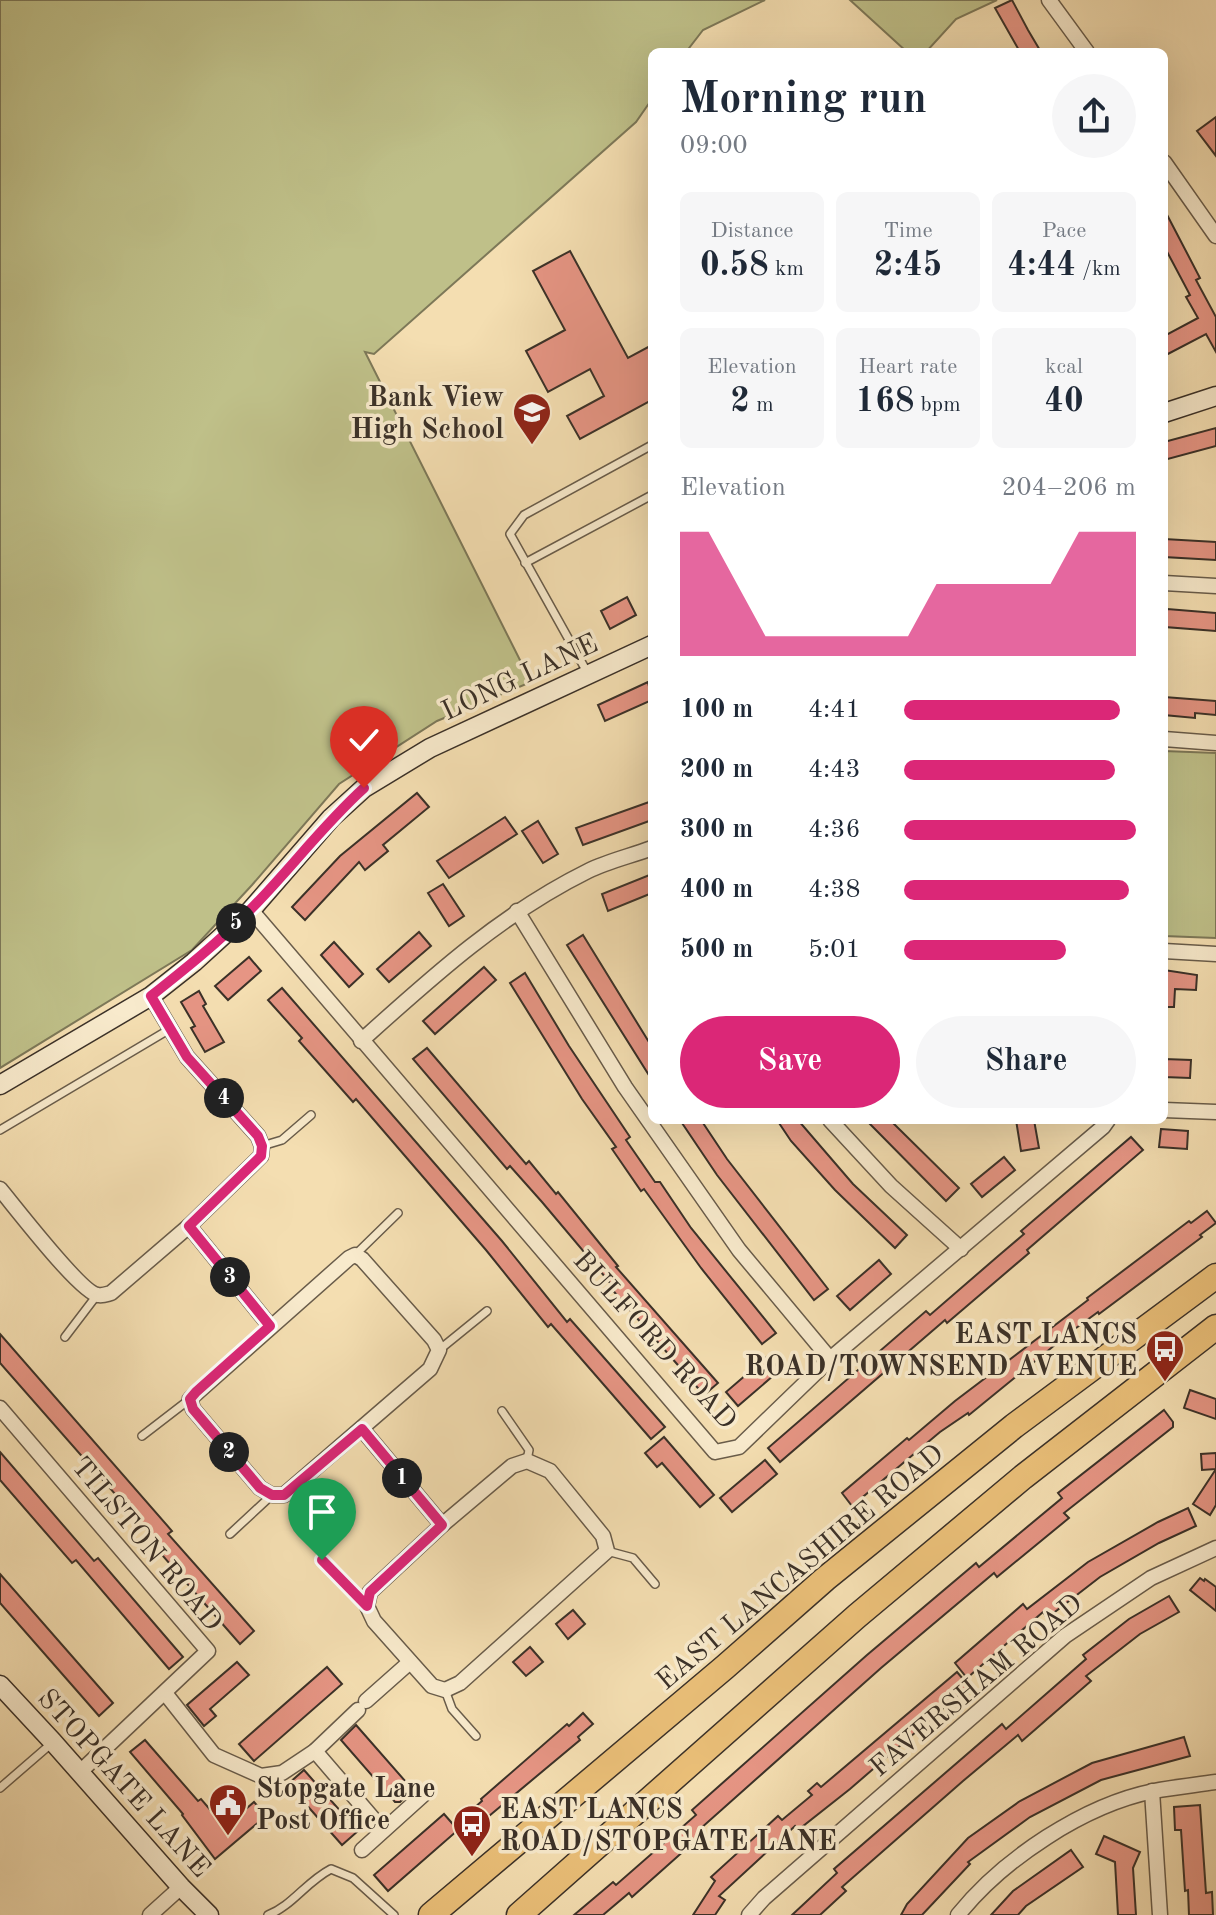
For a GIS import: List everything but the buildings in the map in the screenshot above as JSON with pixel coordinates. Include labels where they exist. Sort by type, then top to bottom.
[{"type":"highway","name":"EAST LANCASHIRE ROAD","points":[[431,1915],[825,1579],[1014,1426],[1216,1276]]},
{"type":"highway","points":[[519,1915],[857,1616],[1023,1477],[1216,1327]]},
{"type":"street","points":[[1049,0],[1084,48]]},
{"type":"street","points":[[1168,168],[1216,236]]},
{"type":"street","points":[[1168,412],[1216,396]]},
{"type":"street","points":[[1168,583],[1216,586]]},
{"type":"street","name":"LONG LANE","points":[[0,1085],[151,996],[194,962],[251,910],[331,818],[364,788],[430,748],[648,647]]},
{"type":"street","points":[[1168,739],[1216,743]]},
{"type":"street","points":[[361,1041],[461,952],[517,911],[590,870],[648,849]]},
{"type":"street","name":"BULFORD ROAD","points":[[251,910],[715,1452],[739,1447],[830,1359],[1105,1124]]},
{"type":"street","points":[[517,911],[648,1121]]},
{"type":"street","points":[[1168,951],[1216,954]]},
{"type":"street","points":[[0,1189],[60,1261],[97,1295],[111,1293],[189,1226],[261,1156],[262,1146],[258,1136],[187,1057],[151,996]]},
{"type":"street","points":[[1168,1110],[1216,1112]]},
{"type":"street","points":[[650,1124],[739,1250],[830,1359]]},
{"type":"street","points":[[834,1124],[891,1186],[961,1249]]},
{"type":"street","points":[[189,1226],[270,1326]]},
{"type":"street","points":[[355,1255],[424,1328],[439,1350],[430,1369],[362,1429],[284,1495],[272,1495],[260,1488],[193,1409],[190,1399],[270,1326],[355,1255]]},
{"type":"street","name":"TILSTON ROAD","points":[[0,1408],[208,1651],[80,1772]]},
{"type":"street","points":[[362,1429],[442,1525]]},
{"type":"street","points":[[527,1461],[550,1471],[603,1536],[607,1551],[460,1683],[445,1690],[432,1686],[374,1621],[367,1606],[370,1592],[512,1466],[527,1461]]},
{"type":"street","name":"FAVERSHAM ROAD","points":[[749,1915],[776,1887],[1065,1636],[1151,1578],[1216,1548]]},
{"type":"street","points":[[165,1693],[214,1755],[261,1776],[282,1773],[315,1751],[410,1662]]},
{"type":"street","name":"STOPGATE LANE","points":[[4,1698],[53,1742],[209,1915]]},
{"type":"street","points":[[315,1751],[382,1829]]},
{"type":"street","points":[[958,1915],[968,1902],[1031,1846],[1091,1813],[1152,1791],[1216,1782]]},
{"type":"street","points":[[1152,1791],[1160,1915]]},
{"type":"street","points":[[362,1850],[423,1795]]},
{"type":"street","points":[[150,1915],[181,1887]]},
{"type":"lane","points":[[588,674],[510,534],[524,515],[648,447]]},
{"type":"lane","points":[[525,563],[648,497]]},
{"type":"lane","points":[[0,1130],[170,1029]]},
{"type":"lane","points":[[262,1146],[282,1140],[311,1115]]},
{"type":"lane","points":[[355,1255],[398,1213]]},
{"type":"lane","points":[[65,1337],[91,1307],[97,1295]]},
{"type":"lane","points":[[439,1350],[487,1311]]},
{"type":"lane","points":[[142,1436],[190,1399]]},
{"type":"lane","points":[[502,1411],[529,1450],[527,1461]]},
{"type":"lane","points":[[230,1534],[272,1495]]},
{"type":"lane","points":[[607,1551],[633,1558],[655,1584]]},
{"type":"lane","points":[[322,1560],[367,1606]]},
{"type":"lane","points":[[445,1690],[452,1709],[476,1736]]},
{"type":"lane","points":[[0,1788],[53,1742]]},
{"type":"lane","points":[[268,1915],[279,1911],[314,1878],[331,1869],[353,1878],[394,1915]]},
{"type":"green space","points":[[0,0],[765,0],[703,30],[689,48],[648,48],[648,105],[636,122],[374,354],[365,352],[531,682],[437,721],[339,784],[192,950],[0,1068]]},
{"type":"green space","points":[[850,0],[997,0],[956,19],[930,48],[903,48]]},
{"type":"green space","points":[[1168,751],[1216,753],[1216,938],[1168,936]]},
{"type":"place","name":"Bank View High School","points":[[532,446]]},
{"type":"place","name":"EAST LANCS ROAD/TOWNSEND AVENUE","points":[[1165,1383]]},
{"type":"place","name":"Stopgate Lane Post Office","points":[[228,1837]]},
{"type":"place","name":"EAST LANCS ROAD/STOPGATE LANE","points":[[472,1858]]},
{"type":"route","points":[[322,1560],[367,1606],[370,1592],[442,1525],[362,1429],[284,1495],[272,1495],[260,1488],[193,1409],[190,1399],[196,1392],[270,1326],[189,1226],[261,1156],[262,1146],[258,1136],[187,1057],[151,996],[251,910],[331,818],[364,788]]}]
